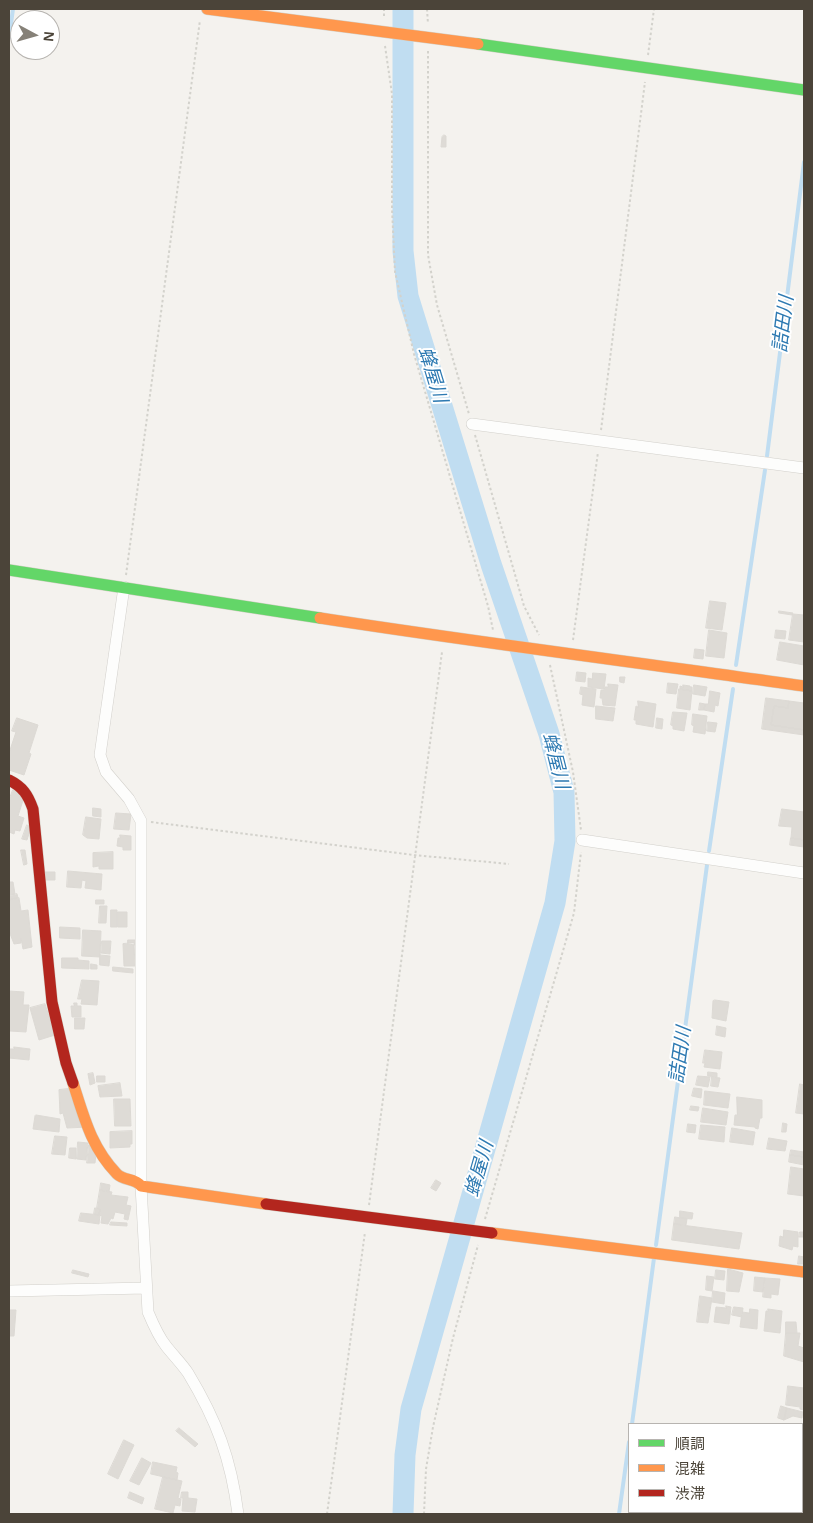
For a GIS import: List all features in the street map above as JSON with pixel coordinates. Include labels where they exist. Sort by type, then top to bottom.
[{"type":"main road","points":[[203,14],[426,36],[804,90]]},
{"type":"main road","points":[[9,570],[444,637],[804,686]]},
{"type":"main road","points":[[9,780],[22,786],[30,798],[33,810],[52,1002],[66,1063],[91,1138],[101,1154],[120,1176],[138,1182],[141,1186],[367,1218],[804,1272]]},
{"type":"street","points":[[472,424],[804,468]]},
{"type":"street","points":[[124,587],[100,756],[106,772],[129,799],[141,821],[141,1186],[148,1312],[154,1328],[186,1371],[212,1415],[229,1462],[238,1514]]},
{"type":"street","points":[[582,840],[804,873]]},
{"type":"street","points":[[9,1291],[146,1288]]},
{"type":"path","points":[[384,9],[392,94],[392,209],[395,272],[414,354],[488,606],[497,644]]},
{"type":"path","points":[[572,653],[654,9]]},
{"type":"path","points":[[124,587],[203,14]]},
{"type":"path","points":[[424,1514],[426,1469],[433,1427],[478,1231],[574,913],[582,840],[574,772],[542,650],[524,606],[437,305],[428,255],[426,36]]},
{"type":"path","points":[[327,1514],[444,637]]},
{"type":"path","points":[[141,821],[509,864]]},
{"type":"building","points":[[446,136],[446,147],[441,147],[442,137]]},
{"type":"building","points":[[710,601],[726,603],[722,630],[706,628]]},
{"type":"building","points":[[779,611],[793,613],[792,615],[779,613]]},
{"type":"building","points":[[793,614],[804,615],[804,642],[789,640]]},
{"type":"building","points":[[709,630],[727,633],[724,658],[706,656]]},
{"type":"building","points":[[776,630],[786,631],[785,639],[775,638]]},
{"type":"building","points":[[780,642],[804,646],[804,665],[777,660]]},
{"type":"building","points":[[695,649],[704,650],[703,659],[694,658]]},
{"type":"building","points":[[577,672],[586,673],[585,682],[576,681]]},
{"type":"building","points":[[593,673],[606,674],[604,689],[588,687],[588,678],[592,679]]},
{"type":"building","points":[[620,677],[625,677],[624,683],[620,682]]},
{"type":"building","points":[[668,683],[678,684],[676,694],[667,693]]},
{"type":"building","points":[[608,684],[618,685],[615,706],[603,705],[602,698],[600,698],[601,690],[608,687]]},
{"type":"building","points":[[683,685],[692,687],[692,691],[680,689],[680,686],[683,687]]},
{"type":"building","points":[[694,685],[707,687],[705,696],[693,694]]},
{"type":"building","points":[[581,687],[596,689],[594,707],[582,705],[583,695],[580,694]]},
{"type":"building","points":[[679,689],[692,691],[690,710],[677,708]]},
{"type":"building","points":[[710,691],[720,693],[718,706],[715,705],[714,712],[704,710],[705,704],[708,704]]},
{"type":"building","points":[[766,698],[789,701],[788,708],[774,706],[771,725],[804,730],[804,735],[762,729]]},
{"type":"building","points":[[638,701],[656,704],[653,727],[636,724],[636,720],[634,720]]},
{"type":"building","points":[[789,701],[804,703],[804,730],[771,725],[774,706],[788,708]]},
{"type":"building","points":[[700,703],[705,704],[704,710],[699,710]]},
{"type":"building","points":[[596,706],[615,708],[613,721],[596,719]]},
{"type":"building","points":[[673,712],[687,713],[684,731],[673,729],[671,725]]},
{"type":"building","points":[[693,714],[707,716],[705,734],[693,732]]},
{"type":"building","points":[[17,718],[38,725],[24,775],[9,770],[9,753],[16,732],[12,731]]},
{"type":"building","points":[[657,718],[663,719],[662,729],[656,728]]},
{"type":"building","points":[[708,722],[717,723],[715,732],[707,731]]},
{"type":"building","points":[[13,790],[25,794],[18,816],[24,818],[20,831],[15,830],[14,834],[9,832],[9,800]]},
{"type":"building","points":[[93,808],[101,809],[101,817],[93,816]]},
{"type":"building","points":[[782,809],[804,812],[804,840],[791,838],[792,827],[779,826]]},
{"type":"building","points":[[116,813],[131,814],[129,830],[114,829]]},
{"type":"building","points":[[86,817],[101,819],[99,839],[87,838],[83,835]]},
{"type":"building","points":[[27,825],[31,827],[27,840],[22,839]]},
{"type":"building","points":[[120,835],[131,836],[131,850],[123,850],[123,847],[117,846]]},
{"type":"building","points":[[791,838],[804,840],[804,847],[790,845]]},
{"type":"building","points":[[21,850],[25,850],[27,864],[24,865]]},
{"type":"building","points":[[113,852],[113,869],[99,869],[99,866],[93,867],[93,853]]},
{"type":"building","points":[[68,871],[102,874],[101,890],[85,888],[86,881],[82,880],[81,888],[67,887]]},
{"type":"building","points":[[44,872],[55,872],[55,880],[44,880]]},
{"type":"building","points":[[9,882],[13,882],[15,894],[9,895]]},
{"type":"building","points":[[17,894],[18,898],[9,900],[9,896]]},
{"type":"building","points":[[19,898],[21,911],[28,910],[32,947],[23,949],[21,938],[21,943],[14,944],[9,931],[9,900]]},
{"type":"building","points":[[96,900],[104,900],[104,904],[96,904]]},
{"type":"building","points":[[100,906],[107,906],[106,923],[99,923]]},
{"type":"building","points":[[111,910],[117,910],[117,927],[111,927]]},
{"type":"building","points":[[118,912],[127,912],[127,927],[118,927]]},
{"type":"building","points":[[60,927],[80,928],[80,939],[60,938]]},
{"type":"building","points":[[83,930],[101,931],[100,957],[82,956]]},
{"type":"building","points":[[128,940],[135,940],[135,945],[128,944]]},
{"type":"building","points":[[102,941],[111,941],[110,954],[101,953]]},
{"type":"building","points":[[134,943],[135,966],[124,966],[123,944]]},
{"type":"building","points":[[100,955],[110,956],[109,966],[100,965]]},
{"type":"building","points":[[62,958],[78,958],[78,960],[89,961],[89,969],[62,968]]},
{"type":"building","points":[[91,964],[97,965],[97,969],[91,969]]},
{"type":"building","points":[[113,967],[133,969],[133,973],[113,971]]},
{"type":"building","points":[[82,980],[99,981],[97,1005],[81,1004],[82,999],[78,999]]},
{"type":"building","points":[[9,991],[24,992],[23,1005],[29,1005],[26,1032],[10,1031],[9,1029]]},
{"type":"building","points":[[713,1001],[729,1002],[726,1021],[712,1018]]},
{"type":"building","points":[[74,1003],[77,1003],[77,1006],[81,1006],[81,1017],[72,1017],[71,1006],[74,1006]]},
{"type":"building","points":[[45,1004],[55,1035],[39,1040],[30,1008]]},
{"type":"building","points":[[75,1018],[85,1018],[84,1029],[75,1029]]},
{"type":"building","points":[[717,1026],[726,1028],[725,1037],[716,1035]]},
{"type":"building","points":[[14,1047],[30,1049],[29,1060],[9,1058],[9,1049],[14,1049]]},
{"type":"building","points":[[705,1050],[722,1052],[720,1069],[704,1067]]},
{"type":"building","points":[[708,1072],[717,1073],[717,1077],[708,1076]]},
{"type":"building","points":[[93,1073],[95,1083],[90,1085],[88,1074]]},
{"type":"building","points":[[97,1076],[105,1076],[105,1082],[97,1082]]},
{"type":"building","points":[[698,1076],[710,1077],[708,1087],[696,1085]]},
{"type":"building","points":[[712,1077],[720,1078],[718,1087],[711,1086]]},
{"type":"building","points":[[120,1083],[122,1096],[100,1097],[98,1086]]},
{"type":"building","points":[[800,1084],[804,1085],[804,1114],[796,1113]]},
{"type":"building","points":[[78,1088],[88,1127],[67,1128],[63,1113],[60,1114],[59,1090]]},
{"type":"building","points":[[694,1088],[702,1089],[701,1098],[692,1096]]},
{"type":"building","points":[[705,1091],[730,1094],[728,1108],[704,1105]]},
{"type":"building","points":[[737,1097],[762,1100],[762,1118],[760,1118],[758,1129],[734,1125],[735,1115],[737,1115]]},
{"type":"building","points":[[114,1099],[130,1099],[131,1126],[115,1126]]},
{"type":"building","points":[[691,1106],[699,1107],[698,1111],[690,1110]]},
{"type":"building","points":[[703,1108],[728,1112],[726,1125],[701,1122]]},
{"type":"building","points":[[36,1115],[60,1119],[59,1132],[33,1129]]},
{"type":"building","points":[[783,1123],[787,1124],[786,1132],[782,1132]]},
{"type":"building","points":[[688,1124],[696,1125],[695,1133],[687,1132]]},
{"type":"building","points":[[701,1125],[725,1127],[724,1142],[699,1139]]},
{"type":"building","points":[[732,1128],[755,1132],[753,1145],[730,1142]]},
{"type":"building","points":[[132,1131],[132,1144],[130,1144],[130,1147],[110,1148],[110,1132]]},
{"type":"building","points":[[55,1136],[67,1137],[65,1155],[52,1154]]},
{"type":"building","points":[[769,1138],[787,1141],[785,1151],[767,1149]]},
{"type":"building","points":[[78,1142],[88,1143],[86,1160],[77,1159]]},
{"type":"building","points":[[89,1145],[97,1145],[95,1163],[87,1163]]},
{"type":"building","points":[[70,1148],[76,1148],[76,1159],[69,1158]]},
{"type":"building","points":[[791,1150],[804,1152],[804,1157],[790,1155]]},
{"type":"building","points":[[790,1155],[804,1157],[804,1165],[789,1162]]},
{"type":"building","points":[[791,1167],[804,1169],[804,1196],[788,1194]]},
{"type":"building","points":[[436,1180],[441,1183],[436,1191],[431,1188]]},
{"type":"building","points":[[101,1183],[110,1185],[109,1192],[100,1190]]},
{"type":"building","points":[[100,1190],[112,1192],[111,1195],[128,1197],[126,1205],[131,1206],[128,1220],[124,1219],[125,1214],[115,1212],[113,1219],[111,1218],[108,1224],[101,1223],[102,1216],[99,1215],[100,1209],[97,1208]]},
{"type":"building","points":[[95,1208],[100,1209],[99,1215],[94,1214]]},
{"type":"building","points":[[680,1211],[693,1213],[692,1219],[680,1218]]},
{"type":"building","points":[[81,1213],[100,1215],[99,1224],[79,1221]]},
{"type":"building","points":[[675,1217],[687,1219],[686,1225],[674,1224]]},
{"type":"building","points":[[111,1222],[127,1223],[127,1226],[110,1225]]},
{"type":"building","points":[[674,1224],[742,1233],[739,1249],[672,1240]]},
{"type":"building","points":[[784,1230],[798,1232],[798,1247],[793,1246],[792,1250],[779,1246],[780,1236],[783,1237]]},
{"type":"building","points":[[800,1232],[804,1232],[804,1237],[799,1237]]},
{"type":"building","points":[[799,1256],[804,1257],[804,1264],[798,1264]]},
{"type":"building","points":[[728,1269],[743,1273],[739,1292],[727,1291]]},
{"type":"building","points":[[73,1270],[89,1274],[88,1277],[72,1273]]},
{"type":"building","points":[[716,1270],[725,1271],[724,1280],[715,1279]]},
{"type":"building","points":[[707,1276],[714,1277],[712,1291],[706,1290]]},
{"type":"building","points":[[755,1277],[765,1278],[763,1292],[754,1291]]},
{"type":"building","points":[[765,1278],[780,1279],[778,1295],[771,1294],[771,1298],[763,1297]]},
{"type":"building","points":[[713,1291],[725,1293],[724,1304],[712,1302]]},
{"type":"building","points":[[700,1296],[712,1298],[708,1323],[697,1322]]},
{"type":"building","points":[[726,1306],[731,1307],[729,1324],[714,1322],[716,1307],[726,1308]]},
{"type":"building","points":[[734,1307],[743,1308],[742,1317],[732,1315]]},
{"type":"building","points":[[750,1309],[758,1310],[757,1329],[740,1327],[742,1312],[749,1313]]},
{"type":"building","points":[[768,1309],[782,1311],[780,1333],[764,1331],[766,1311]]},
{"type":"building","points":[[9,1310],[16,1310],[14,1336],[9,1336]]},
{"type":"building","points":[[786,1322],[796,1322],[797,1333],[786,1333]]},
{"type":"building","points":[[786,1333],[800,1333],[798,1346],[804,1348],[804,1362],[784,1356]]},
{"type":"building","points":[[788,1386],[804,1388],[804,1410],[800,1409],[800,1407],[786,1405]]},
{"type":"building","points":[[781,1406],[787,1408],[784,1420],[778,1418]]},
{"type":"building","points":[[787,1408],[803,1412],[802,1418],[793,1416],[784,1420]]},
{"type":"building","points":[[179,1428],[198,1444],[195,1447],[176,1431]]},
{"type":"building","points":[[124,1440],[134,1445],[118,1479],[108,1474]]},
{"type":"building","points":[[142,1458],[151,1463],[139,1485],[130,1481]]},
{"type":"building","points":[[153,1462],[177,1467],[177,1480],[151,1474]]},
{"type":"building","points":[[163,1477],[182,1481],[178,1498],[181,1499],[180,1506],[175,1505],[173,1513],[155,1509]]},
{"type":"building","points":[[130,1492],[144,1498],[142,1504],[128,1498]]},
{"type":"building","points":[[182,1492],[188,1492],[188,1498],[197,1499],[195,1512],[182,1511]]},
{"type":"waterway","points":[[9,38],[13,9]]},
{"type":"waterway","name":"蜂屋川","points":[[403,9],[403,251],[408,296],[491,564],[549,734],[564,792],[565,841],[555,903],[411,1409],[405,1455],[403,1514]]},
{"type":"waterway","name":"詰田川","points":[[767,456],[804,162]]},
{"type":"waterway","name":"詰田川","points":[[736,665],[765,470]]},
{"type":"waterway","name":"詰田川","points":[[709,851],[733,689]]},
{"type":"waterway","name":"詰田川","points":[[656,1245],[707,865]]},
{"type":"waterway","name":"詰田川","points":[[632,1423],[654,1258]]},
{"type":"waterway","name":"詰田川","points":[[619,1514],[628,1449]]},
{"type":"traffic: fast","points":[[478,44],[804,90]]},
{"type":"traffic: fast","points":[[9,570],[320,618]]},
{"type":"traffic: slow","points":[[207,9],[478,44]]},
{"type":"traffic: slow","points":[[320,618],[804,686]]},
{"type":"traffic: slow","points":[[73,1083],[89,1131],[108,1164],[123,1178],[139,1183],[141,1186],[266,1204]]},
{"type":"traffic: slow","points":[[492,1233],[804,1272]]},
{"type":"traffic: jam","points":[[9,780],[24,792],[33,809],[52,1002],[66,1063],[73,1083]]},
{"type":"traffic: jam","points":[[266,1204],[492,1233]]},
{"type":"traffic: jam","points":[[803,1496],[804,1486]]}]
